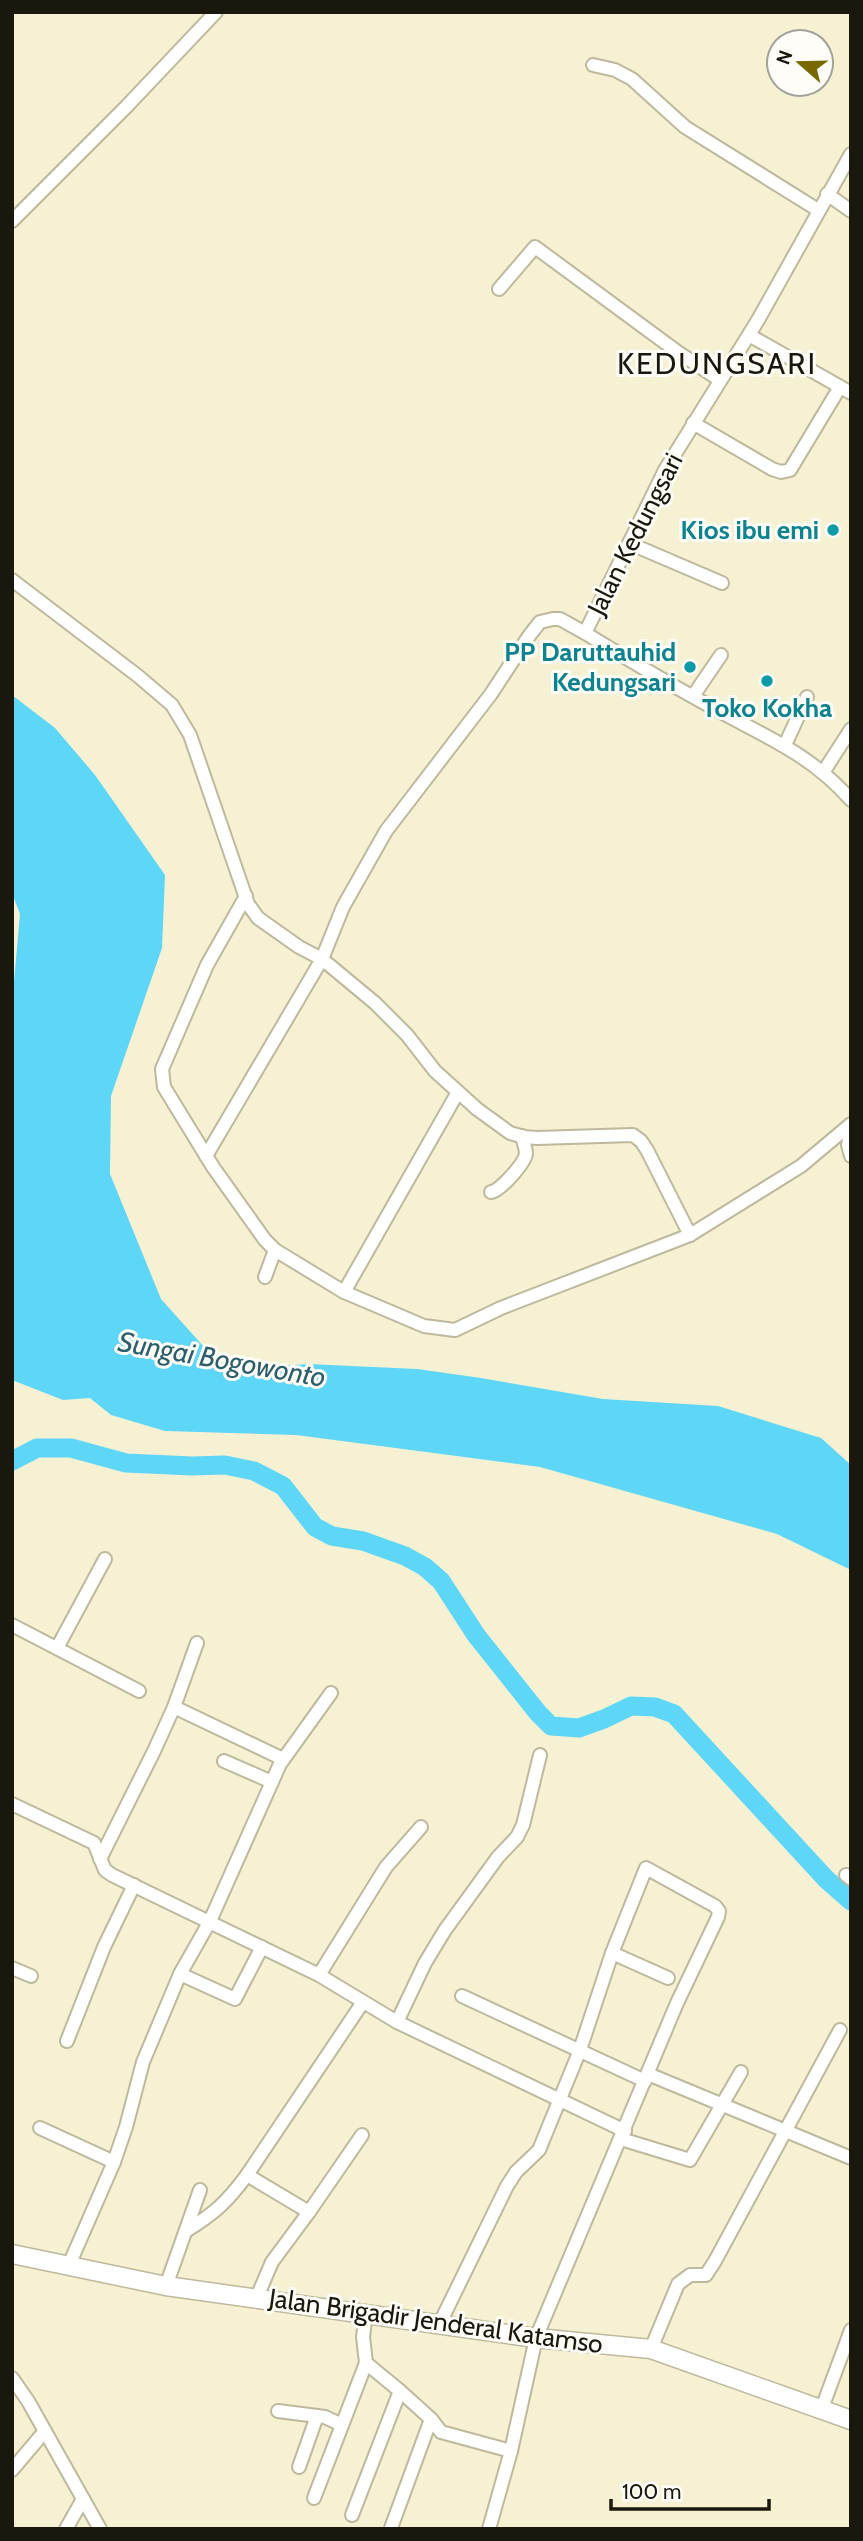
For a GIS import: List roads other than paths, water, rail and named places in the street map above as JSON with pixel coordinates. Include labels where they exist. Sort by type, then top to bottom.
[{"type":"main road","name":"Jalan Brigadir Jenderal Katamso","points":[[12,2254],[166,2286],[537,2338],[652,2350],[851,2420]]},
{"type":"street","points":[[12,220],[126,107],[216,12]]},
{"type":"street","points":[[593,65],[632,79],[685,127],[818,210]]},
{"type":"street","name":"Jalan Kedungsari","points":[[322,960],[343,907],[386,831],[491,694],[528,636],[540,622],[553,619],[559,619],[585,634],[659,482],[749,335],[851,154]]},
{"type":"street","points":[[827,194],[851,211]]},
{"type":"street","points":[[499,289],[535,247],[720,380]]},
{"type":"street","points":[[693,423],[781,472],[790,470],[845,390],[749,335]]},
{"type":"street","points":[[631,544],[722,583]]},
{"type":"street","points":[[12,580],[172,705],[190,735],[246,896],[258,918],[322,960],[374,1003],[407,1035],[435,1071],[510,1133],[522,1136],[633,1135],[641,1141],[690,1235]]},
{"type":"street","points":[[585,634],[785,745],[824,771],[851,800]]},
{"type":"street","points":[[693,696],[721,655]]},
{"type":"street","points":[[785,745],[807,697]]},
{"type":"street","points":[[824,771],[851,729]]},
{"type":"street","points":[[246,896],[206,965],[162,1069],[164,1087],[238,1206],[275,1250],[344,1292],[424,1326],[455,1330],[501,1308],[690,1235],[801,1166],[851,1124]]},
{"type":"street","points":[[206,1156],[322,960]]},
{"type":"street","points":[[344,1292],[458,1092]]},
{"type":"street","points":[[851,1130],[848,1145],[851,1156]]},
{"type":"street","points":[[491,1192],[501,1188],[525,1155],[522,1136]]},
{"type":"street","points":[[265,1277],[275,1250]]},
{"type":"street","points":[[57,1648],[105,1559]]},
{"type":"street","points":[[12,1625],[139,1691]]},
{"type":"street","points":[[100,1860],[174,1707],[197,1643]]},
{"type":"street","points":[[69,2265],[114,2162],[126,2127],[142,2062],[180,1974],[210,1922],[283,1759],[331,1693]]},
{"type":"street","points":[[174,1707],[283,1759]]},
{"type":"street","points":[[397,2022],[444,1930],[498,1857],[517,1837],[523,1825],[540,1755]]},
{"type":"street","points":[[224,1761],[272,1782]]},
{"type":"street","points":[[13,1805],[94,1843],[105,1870],[112,1875],[319,1975],[397,2022],[559,2100],[623,2135],[690,2160],[741,2072]]},
{"type":"street","points":[[319,1975],[386,1867],[421,1827]]},
{"type":"street","points":[[440,2323],[507,2186],[516,2172],[539,2150],[580,2050],[612,1954],[646,1868],[715,1906],[719,1911],[677,2003],[537,2338],[511,2451],[489,2529]]},
{"type":"street","points":[[67,2041],[104,1947],[134,1885]]},
{"type":"street","points":[[180,1974],[235,1998],[262,1947]]},
{"type":"street","points":[[612,1954],[668,1978]]},
{"type":"street","points":[[12,1968],[31,1976]]},
{"type":"street","points":[[462,1996],[580,2050],[851,2158]]},
{"type":"street","points":[[186,2231],[214,2214],[229,2199],[363,2002]]},
{"type":"street","points":[[652,2350],[678,2284],[690,2275],[706,2275],[841,2030]]},
{"type":"street","points":[[40,2128],[114,2162]]},
{"type":"street","points":[[257,2297],[272,2262],[310,2213],[362,2135]]},
{"type":"street","points":[[247,2175],[310,2213]]},
{"type":"street","points":[[166,2286],[200,2190]]},
{"type":"street","points":[[314,2498],[366,2363],[363,2337],[366,2313]]},
{"type":"street","points":[[822,2408],[851,2330]]},
{"type":"street","points":[[366,2363],[431,2419],[441,2432],[511,2451]]},
{"type":"street","points":[[12,2378],[100,2529]]},
{"type":"street","points":[[352,2515],[400,2391]]},
{"type":"street","points":[[278,2411],[317,2416],[342,2425]]},
{"type":"street","points":[[299,2467],[317,2416]]},
{"type":"street","points":[[391,2528],[431,2419]]},
{"type":"street","points":[[12,2470],[45,2431]]},
{"type":"street","points":[[65,2529],[83,2499]]},
{"type":"water","points":[[12,695],[55,728],[95,775],[165,875],[162,948],[111,1096],[110,1174],[161,1299],[204,1347],[229,1370],[308,1364],[417,1369],[603,1399],[718,1406],[821,1438],[851,1465],[851,1570],[777,1534],[540,1467],[296,1435],[165,1431],[111,1415],[90,1398],[63,1400],[12,1380],[12,1004],[20,914],[12,893]]},
{"type":"waterway","points":[[12,1461],[37,1448],[71,1448],[126,1463],[225,1465],[254,1471],[283,1486],[315,1527],[332,1536],[363,1541],[405,1556],[425,1567],[441,1581],[476,1635],[551,1726],[579,1728],[631,1706],[655,1707],[674,1714],[826,1879],[851,1901]]},
{"type":"place","name":"Kios ibu emi","points":[[833,530]]},
{"type":"place","name":"PP Daruttauhid Kedungsari","points":[[690,667]]},
{"type":"place","name":"Toko Kokha","points":[[767,681]]},
{"type":"district","name":"KEDUNGSARI","points":[[717,364]]},
{"type":"water label","name":"Sungai Bogowonto","points":[[222,1359]]}]
